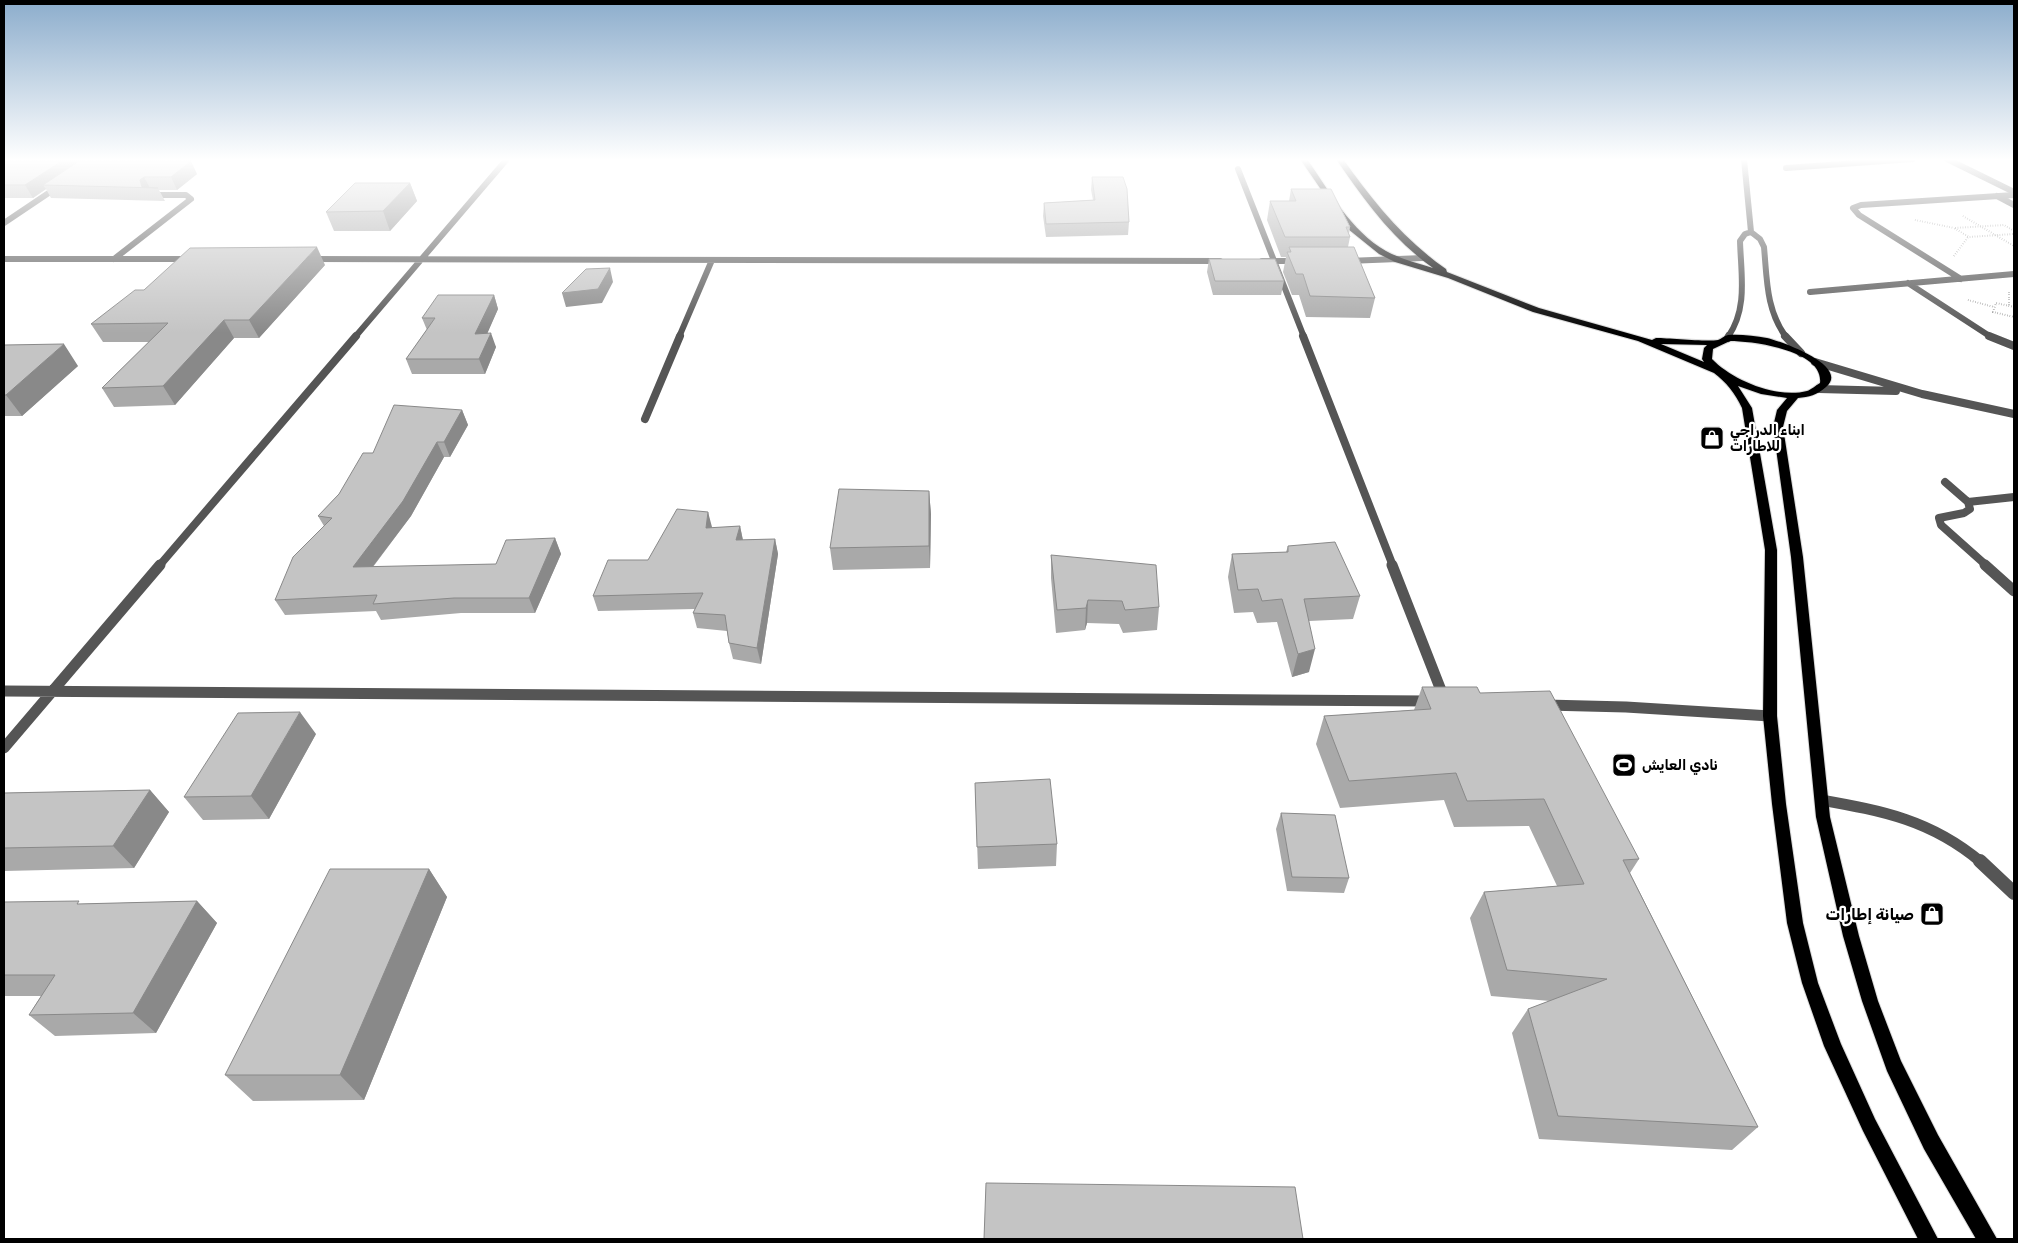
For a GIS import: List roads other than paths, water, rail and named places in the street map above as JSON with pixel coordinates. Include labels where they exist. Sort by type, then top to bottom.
[{"type":"main road","points":[[1343,217],[1351,228],[1368,243],[1398,260],[1451,276],[1536,310],[1641,339],[1715,370],[1728,379],[1760,391],[1795,395],[1819,390],[1824,384],[1825,377],[1815,362],[1801,353],[1764,340],[1728,338],[1713,342],[1641,339]]},
{"type":"main road","points":[[1381,217],[1423,258],[1451,276]]},
{"type":"main road","points":[[1713,342],[1706,348],[1704,354],[1715,370]]},
{"type":"main road","points":[[1728,379],[1747,408],[1771,550],[1770,716],[1779,804],[1795,923],[1810,983],[1833,1046],[1865,1116],[1928,1239]]},
{"type":"main road","points":[[1795,395],[1782,410],[1778,427],[1797,557],[1821,800],[1835,872],[1870,1001],[1893,1065],[1931,1142],[1987,1239]]},
{"type":"street","points":[[114,259],[168,217]]},
{"type":"street","points":[[4,748],[458,217]]},
{"type":"street","points":[[4,691],[1450,702],[1257,217]]},
{"type":"street","points":[[1750,217],[1751,232],[1760,239],[1764,247],[1773,320],[1787,341],[1801,353]]},
{"type":"street","points":[[1862,217],[1961,279]]},
{"type":"street","points":[[1728,338],[1742,315],[1740,241],[1745,234],[1751,232]]},
{"type":"street","points":[[1336,262],[1423,258]]},
{"type":"street","points":[[4,259],[203,259]]},
{"type":"street","points":[[302,259],[1224,261]]},
{"type":"street","points":[[645,419],[712,260]]},
{"type":"street","points":[[1254,261],[1309,261]]},
{"type":"street","points":[[1810,292],[2014,274]]},
{"type":"street","points":[[1908,283],[1990,337],[2014,346]]},
{"type":"street","points":[[1815,362],[1922,394],[2014,414]]},
{"type":"street","points":[[1819,390],[1874,390],[1922,394]]},
{"type":"street","points":[[1945,482],[1968,502],[1970,509],[1968,512],[1944,515],[1939,521],[1944,529],[2014,591]]},
{"type":"street","points":[[1968,502],[2014,497]]},
{"type":"street","points":[[1531,704],[1626,707],[1770,716]]},
{"type":"street","points":[[1821,800],[1900,816],[1944,835],[1985,863],[2014,892]]},
{"type":"place","name":"ابناء الدراجي للاطارات","points":[[1712,438]]},
{"type":"place","name":"نادي العايش","points":[[1624,765]]},
{"type":"place","name":"صيانة إطارات","points":[[1932,914]]}]
